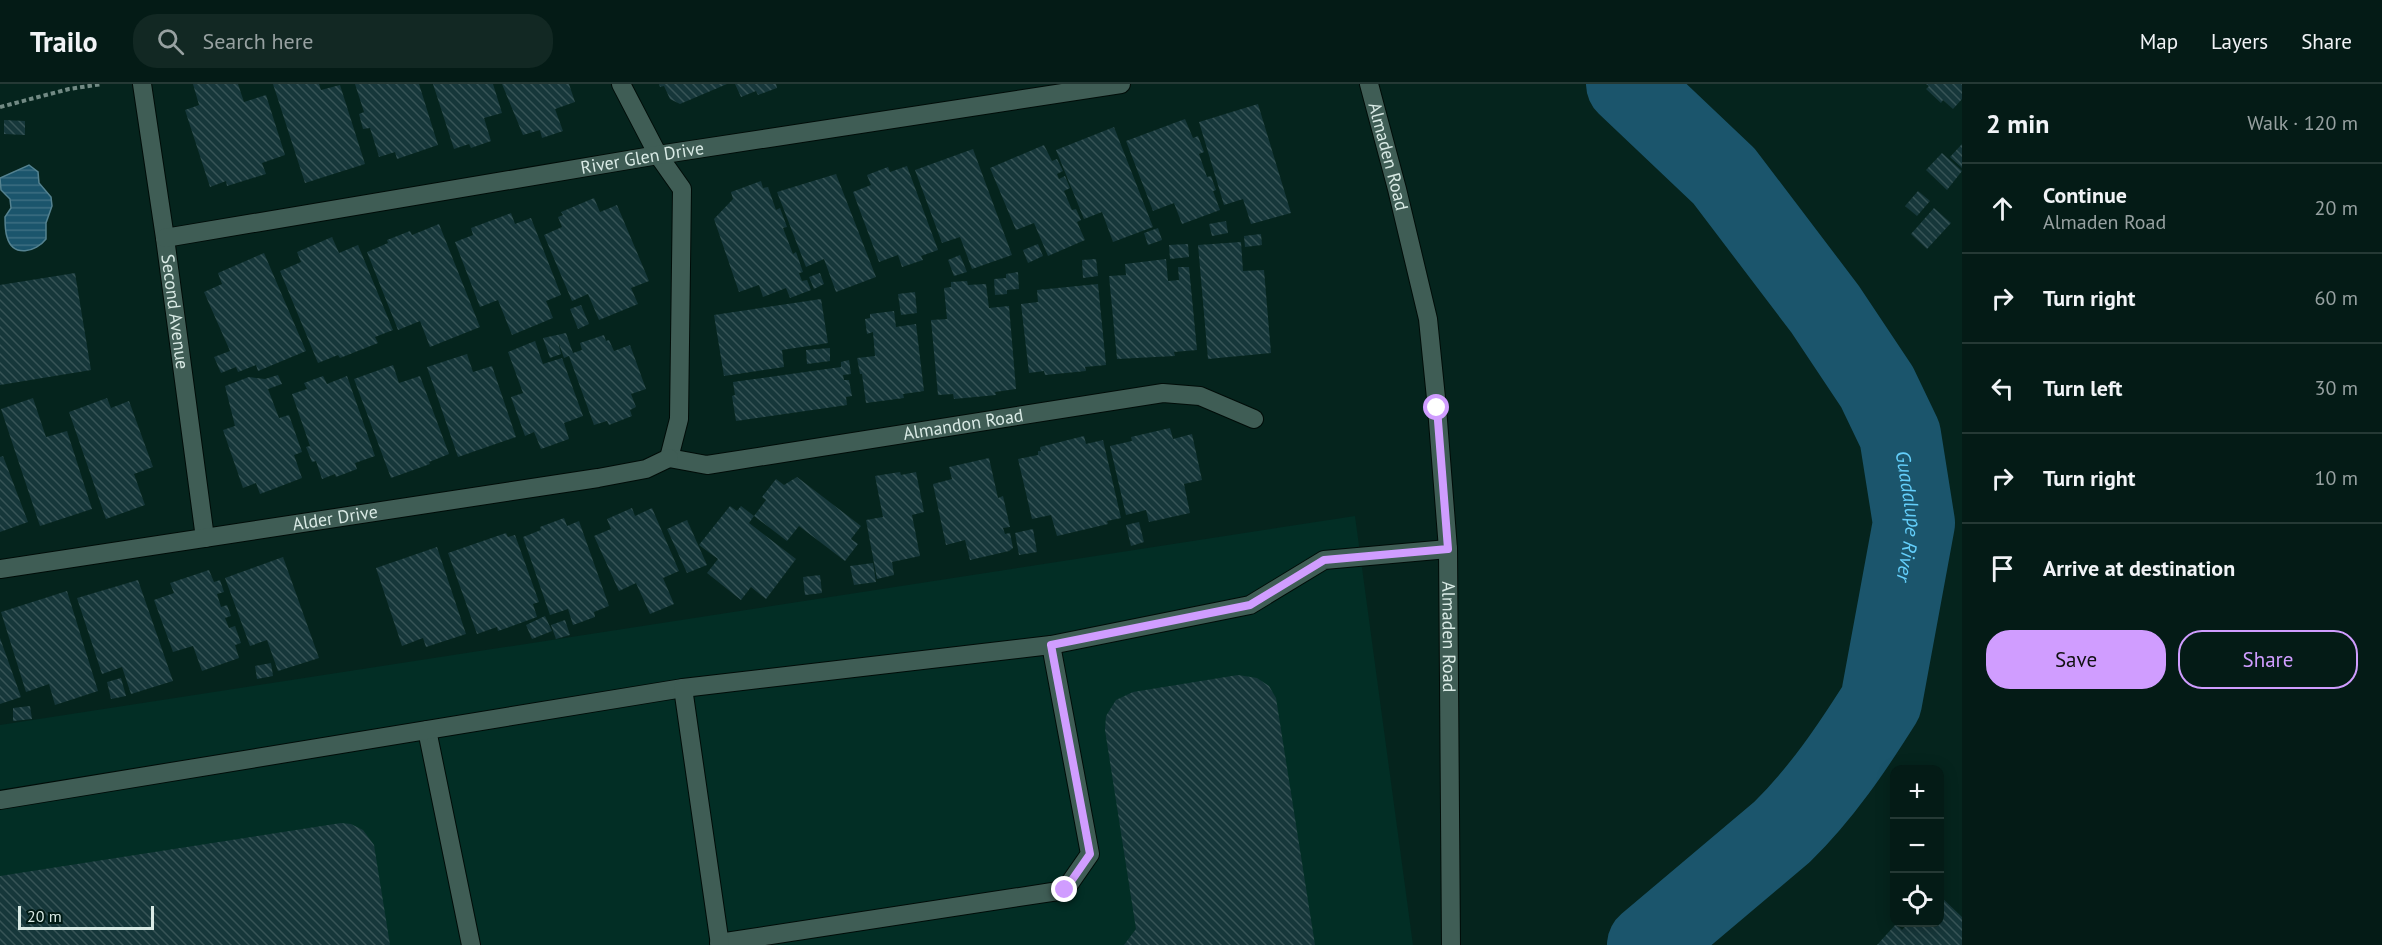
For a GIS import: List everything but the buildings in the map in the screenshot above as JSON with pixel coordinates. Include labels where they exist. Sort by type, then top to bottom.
[{"type":"street","name":"Second Avenue","points":[[142,84],[205,538]]},
{"type":"street","points":[[621,84],[658,155],[682,189],[680,419],[669,458]]},
{"type":"street","name":"River Glen Drive","points":[[165,238],[658,155],[1121,84]]},
{"type":"street","name":"Almaden Road","points":[[1369,84],[1428,320],[1448,549],[1451,945]]},
{"type":"street","name":"Almandon Road","points":[[669,458],[707,465],[1163,393],[1200,396],[1254,419]]},
{"type":"street","name":"Alder Drive","points":[[0,569],[598,478],[646,469],[669,458]]},
{"type":"street","points":[[0,800],[683,688],[1051,645],[1250,605],[1324,560],[1448,549]]},
{"type":"street","points":[[683,688],[719,944],[1065,890],[1090,854],[1051,645]]},
{"type":"street","points":[[427,730],[471,945]]},
{"type":"path","points":[[0,107],[69,89],[102,84]]},
{"type":"shaded area","points":[[1355,516],[1413,945],[0,945],[0,725]]},
{"type":"water","points":[[29,165],[38,172],[39,183],[51,197],[52,206],[46,223],[46,239],[37,247],[25,251],[14,248],[7,237],[5,217],[11,208],[10,199],[1,190],[0,178]]},
{"type":"waterway","name":"Guadalupe River","points":[[1627,84],[1724,176],[1825,309],[1877,387],[1900,435],[1914,523],[1881,702],[1835,770],[1782,832],[1648,945]]},
{"type":"route","points":[[1065,890],[1090,854],[1051,645],[1250,605],[1324,560],[1448,549],[1437,408]]}]
